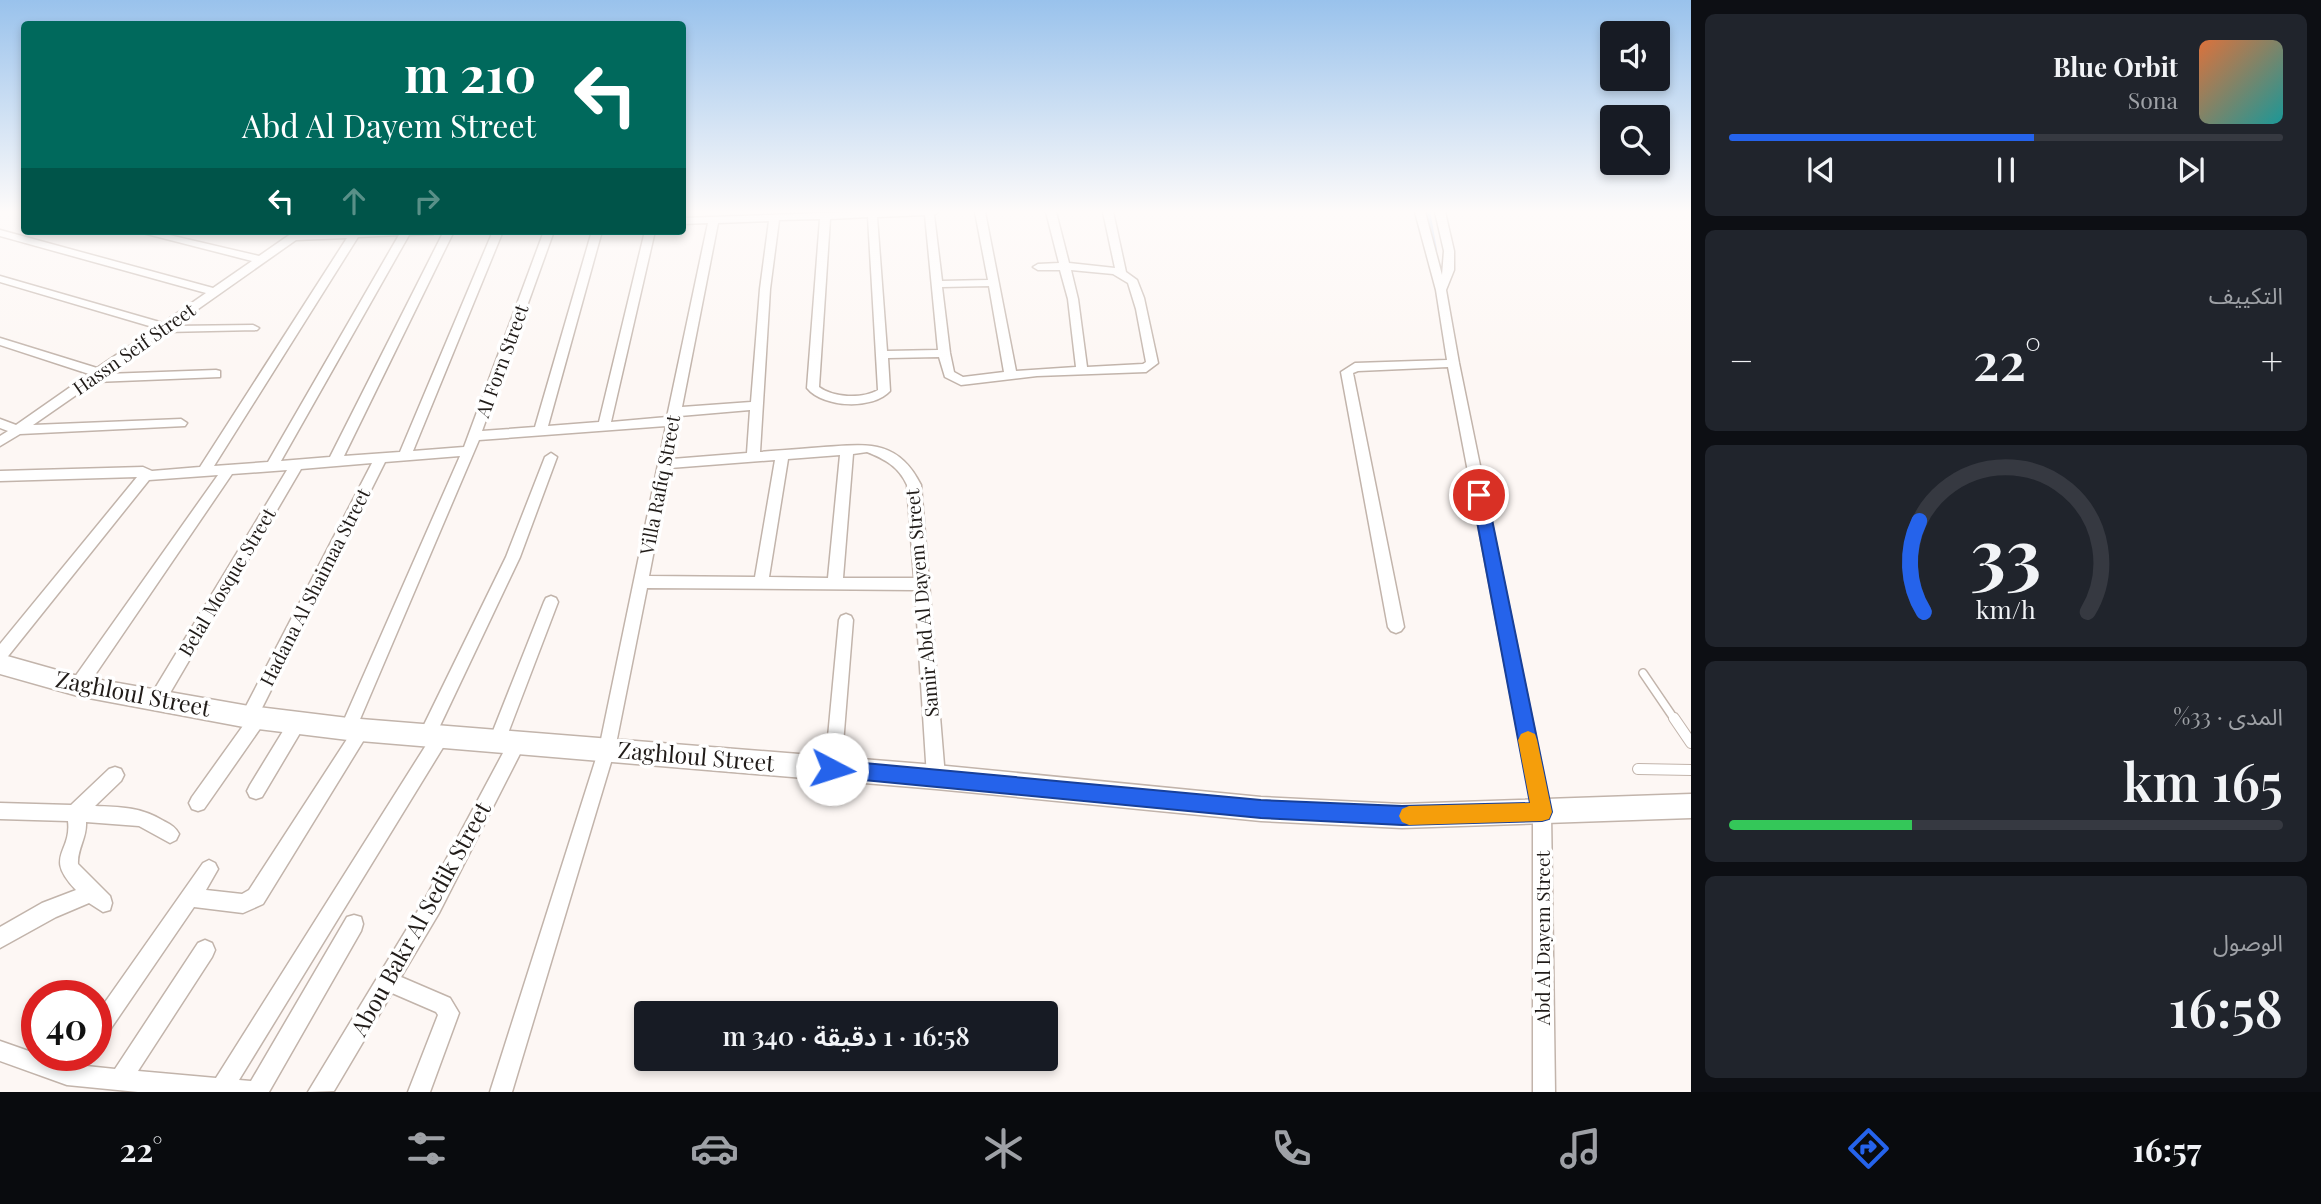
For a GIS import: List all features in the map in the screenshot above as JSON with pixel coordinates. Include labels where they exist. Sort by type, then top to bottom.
[{"type":"street","points":[[109,263],[214,292]]},
{"type":"street","name":"Hassn Seif Street","points":[[0,442],[257,263]]},
{"type":"street","points":[[204,472],[336,263]]},
{"type":"street","points":[[272,466],[388,263]]},
{"type":"street","points":[[335,461],[433,263]]},
{"type":"street","points":[[405,456],[485,263]]},
{"type":"street","name":"Al Forn Street","points":[[190,897],[243,904],[256,897],[355,729],[475,436],[537,263]]},
{"type":"street","points":[[540,431],[588,263]]},
{"type":"street","points":[[604,426],[642,263]]},
{"type":"street","name":"Villa Rafiq Street","points":[[501,1092],[607,749],[704,263]]},
{"type":"street","points":[[752,456],[768,263]]},
{"type":"street","points":[[822,263],[813,388],[816,393],[830,398],[877,397],[884,391],[876,263]]},
{"type":"street","points":[[935,263],[944,353],[949,374],[957,380],[1146,368],[1152,363],[1134,283],[1121,272],[1108,269],[1038,267]]},
{"type":"street","points":[[989,263],[1011,376]]},
{"type":"street","points":[[1065,263],[1082,371]]},
{"type":"street","points":[[1119,263],[1121,272]]},
{"type":"street","name":"Abd Al Dayem Street","points":[[1434,263],[1542,812],[1544,1092]]},
{"type":"street","name":"Abd Al Dayem Street","points":[[1441,290],[1451,270],[1450,263]]},
{"type":"street","points":[[0,279],[163,328],[254,328]]},
{"type":"street","points":[[937,284],[993,283]]},
{"type":"street","points":[[0,341],[95,376],[216,374]]},
{"type":"street","points":[[882,355],[944,353]]},
{"type":"street","points":[[1396,627],[1347,372],[1355,368],[1453,363]]},
{"type":"street","points":[[475,436],[604,426],[757,406]]},
{"type":"street","points":[[0,423],[18,430],[181,424]]},
{"type":"street","name":"Samir Abd Al Dayem Street","points":[[664,464],[868,448],[900,462],[914,485],[936,778]]},
{"type":"street","points":[[835,583],[847,449]]},
{"type":"street","points":[[0,654],[146,476],[469,451]]},
{"type":"street","points":[[761,583],[782,454]]},
{"type":"street","points":[[221,1089],[434,736],[513,556],[551,457]]},
{"type":"street","name":"Hadana Al Shaimaa Street","points":[[198,803],[254,717],[381,458]]},
{"type":"street","name":"Belal Mosque Street","points":[[157,700],[297,464]]},
{"type":"street","points":[[78,686],[228,470]]},
{"type":"street","points":[[0,476],[146,472],[146,476]]},
{"type":"street","points":[[640,582],[922,584]]},
{"type":"street","name":"Abou Bakr Al Sedik Street","points":[[319,1092],[327,1084],[432,906],[507,742],[551,602]]},
{"type":"street","points":[[832,769],[846,620]]},
{"type":"street","name":"Zaghloul Street","points":[[0,664],[78,686],[297,723],[1261,809],[1402,816],[1691,806]]},
{"type":"street","points":[[256,791],[297,723]]},
{"type":"street","points":[[74,814],[115,775]]},
{"type":"street","points":[[0,811],[142,818],[170,834]]},
{"type":"street","points":[[0,938],[49,910],[98,898],[69,867],[68,857],[78,834],[79,822],[74,814]]},
{"type":"street","points":[[112,1010],[209,869]]},
{"type":"street","points":[[0,1051],[67,1075],[256,1092],[354,924]]},
{"type":"street","points":[[120,1080],[205,950]]},
{"type":"street","points":[[387,982],[443,1004],[449,1013],[419,1092]]},
{"type":"street","points":[[67,1075],[70,1071]]},
{"type":"lane","points":[[1643,673],[1691,743]]},
{"type":"lane","points":[[1638,769],[1691,770]]},
{"type":"slow traffic","points":[[1409,816],[1542,812],[1528,740]]},
{"type":"route","points":[[832,769],[1261,809],[1402,816],[1542,812],[1479,495]]}]
